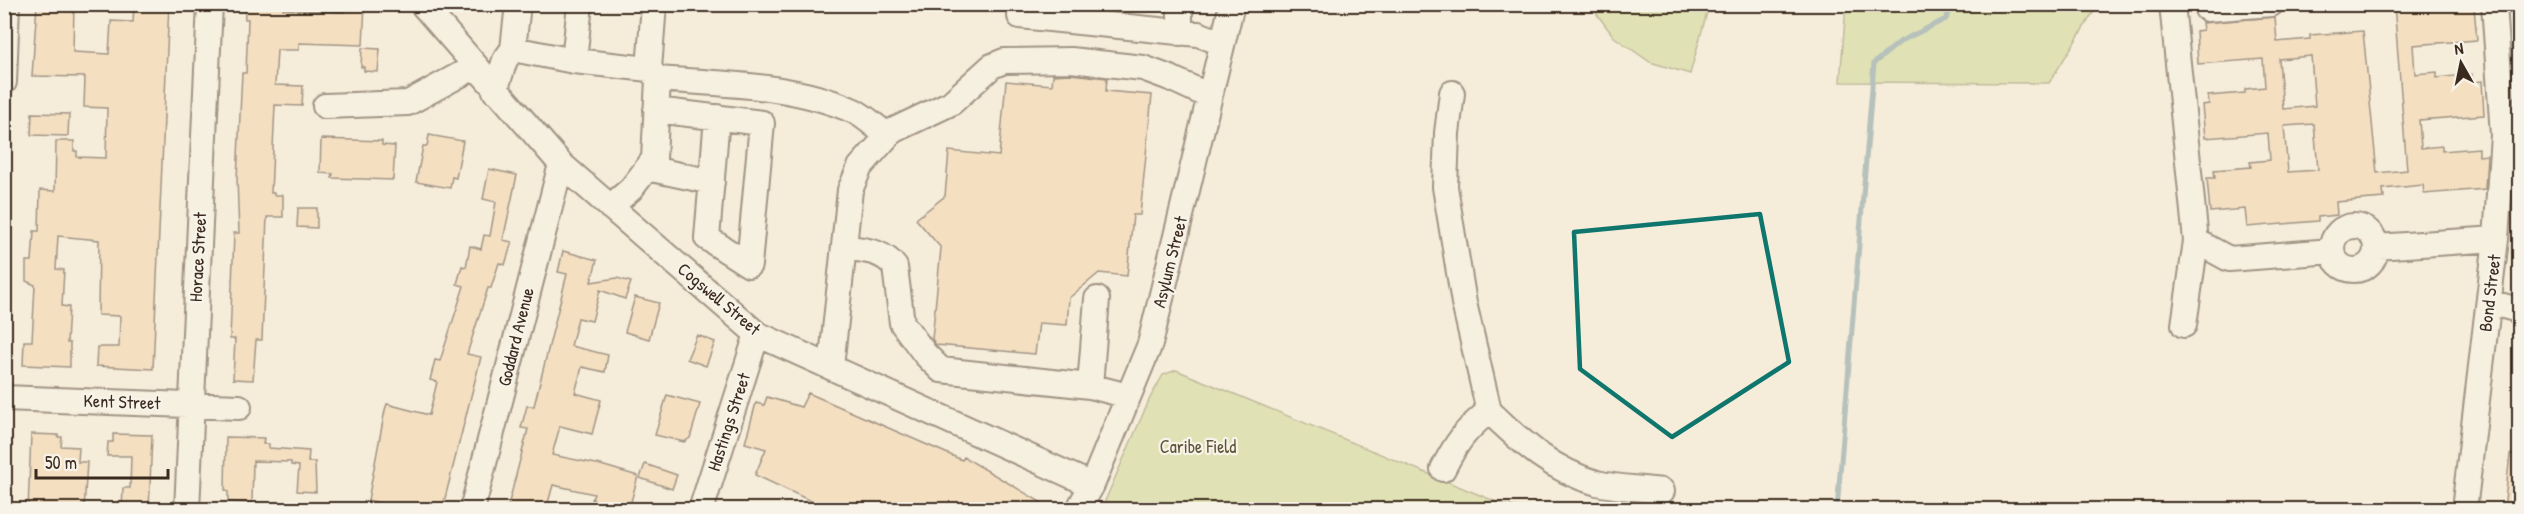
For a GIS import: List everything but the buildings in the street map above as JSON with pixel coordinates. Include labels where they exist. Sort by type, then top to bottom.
[{"type":"street","points":[[4,82],[8,4]]},
{"type":"street","name":"Horace Street","points":[[187,510],[210,4]]},
{"type":"street","name":"Cogswell Street","points":[[422,4],[561,165],[758,334],[1092,485]]},
{"type":"street","points":[[495,91],[505,60],[513,49],[518,4]]},
{"type":"street","points":[[574,61],[580,4]]},
{"type":"street","points":[[610,207],[631,189],[654,159],[656,110],[653,74],[654,4]]},
{"type":"street","points":[[1021,4],[1020,16],[1198,34],[1222,43]]},
{"type":"street","points":[[1180,4],[1180,33]]},
{"type":"street","name":"Bond Street","points":[[2464,510],[2496,239],[2503,135],[2494,4]]},
{"type":"street","points":[[2184,325],[2196,242],[2173,8],[2263,5]]},
{"type":"street","name":"Asylum Street","points":[[1078,510],[1092,485],[1150,344],[1222,43],[1227,8]]},
{"type":"street","points":[[513,49],[653,74],[783,90],[819,98],[856,112],[888,136]]},
{"type":"street","points":[[831,367],[850,190],[860,167],[892,131],[951,103],[992,66],[1004,62],[1071,60],[1143,68],[1209,96]]},
{"type":"street","points":[[325,106],[408,103],[476,66]]},
{"type":"street","points":[[1452,93],[1447,133],[1445,187],[1464,303],[1489,411],[1522,444],[1562,470],[1599,483],[1662,491]]},
{"type":"street","points":[[656,110],[717,117],[762,123],[749,265],[707,238],[717,117]]},
{"type":"street","name":"Goddard Avenue","points":[[472,510],[561,165]]},
{"type":"street","points":[[647,168],[712,182]]},
{"type":"street","points":[[2196,242],[2229,259],[2332,251],[2334,237],[2345,228],[2352,226],[2366,230],[2372,235],[2376,247],[2496,239]]},
{"type":"street","points":[[844,247],[878,253],[890,259],[895,267],[902,323],[925,354],[941,370],[1090,386],[1128,396]]},
{"type":"street","points":[[1090,386],[1097,299]]},
{"type":"street","points":[[2489,302],[2518,310],[2520,314]]},
{"type":"street","name":"Hastings Street","points":[[700,510],[758,334]]},
{"type":"street","name":"Kent Street","points":[[4,398],[239,407]]},
{"type":"street","points":[[1443,470],[1468,427],[1489,411]]},
{"type":"highlighted area","points":[[1760,214],[1789,362],[1672,437],[1580,369],[1574,232]]},
{"type":"green space","points":[[1846,4],[2098,5],[2049,83],[1840,82]]},
{"type":"green space","points":[[1590,5],[1709,5],[1690,74],[1650,62],[1614,37]]},
{"type":"green space","name":"Caribe Field","points":[[1176,370],[1504,505],[1528,509],[1101,510],[1150,398],[1163,375]]},
{"type":"waterway","points":[[1837,510],[1874,63],[1901,41],[1946,19],[1953,4]]}]
